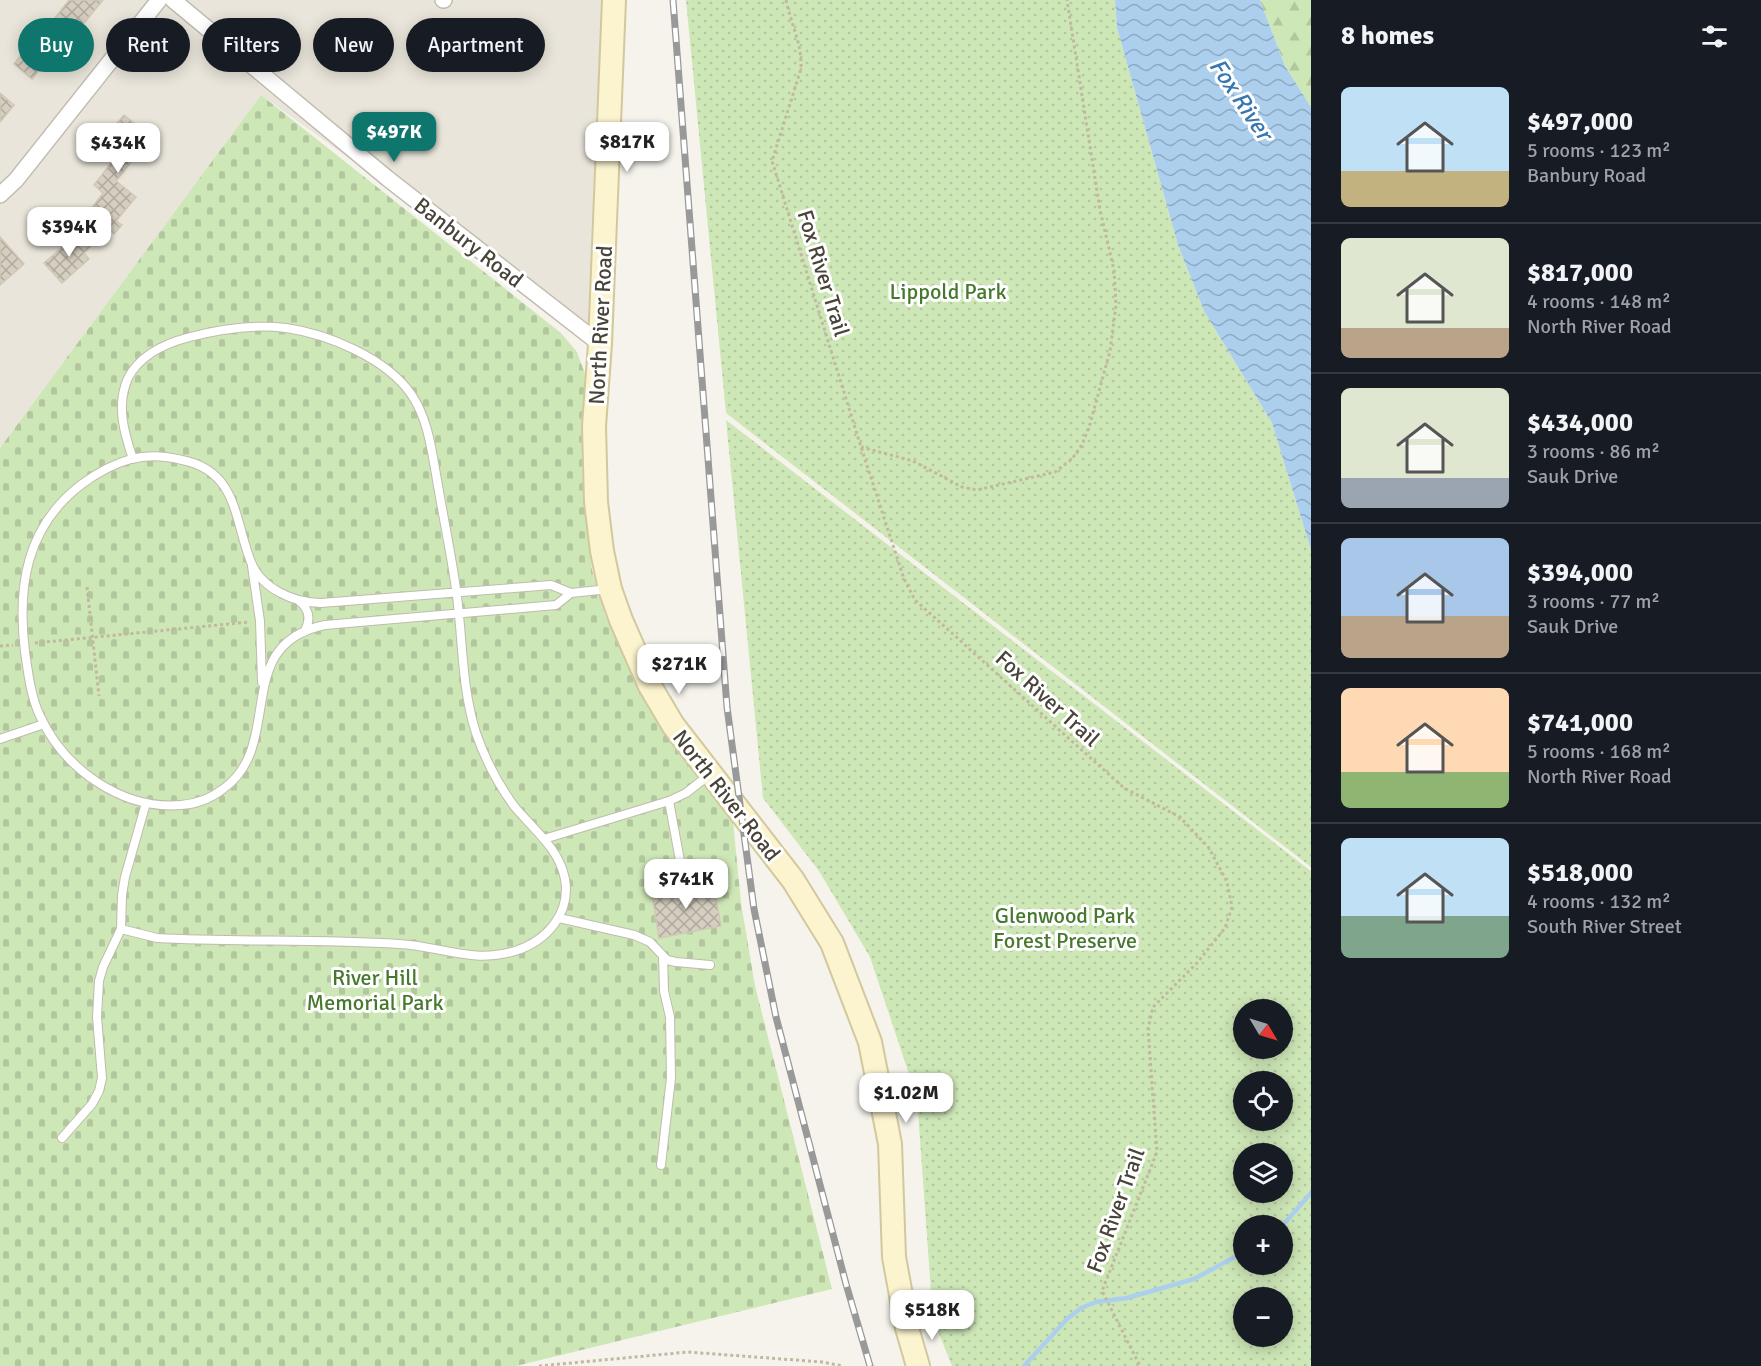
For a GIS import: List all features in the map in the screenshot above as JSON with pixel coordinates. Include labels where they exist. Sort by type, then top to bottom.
[{"type":"main road","name":"North River Road","points":[[614,0],[593,461],[602,551],[610,589],[631,646],[650,686],[673,725],[793,880],[832,944],[870,1042],[890,1144],[894,1257],[907,1328],[918,1366]]},
{"type":"street","points":[[0,195],[16,180],[159,0]]},
{"type":"street","name":"Banbury Road","points":[[173,0],[387,178],[600,344]]},
{"type":"lane","points":[[121,929],[145,936],[168,938],[404,944],[480,957],[497,956],[526,948],[547,934],[559,918],[565,901],[565,877],[555,853],[512,803],[497,781],[476,734],[465,682],[456,592],[431,450],[419,409],[406,387],[360,353],[337,342],[286,328],[260,327],[210,332],[166,344],[143,360],[128,378],[121,414],[133,459]]},
{"type":"lane","points":[[169,457],[186,460],[214,475],[233,500],[251,562],[260,621],[262,693],[256,739],[253,752],[239,776],[214,796],[199,803],[171,805],[146,803],[120,795],[91,777],[61,751],[44,724],[32,690],[24,644],[23,583],[33,548],[49,516],[58,504],[86,481],[104,470],[133,459],[169,457]]},
{"type":"lane","points":[[251,562],[262,580],[305,606],[309,620],[304,632]]},
{"type":"lane","points":[[298,600],[321,603],[551,585],[571,593],[610,589]]},
{"type":"lane","points":[[262,693],[271,665],[278,654],[286,644],[304,632],[325,626],[556,605],[571,593]]},
{"type":"lane","points":[[0,739],[44,724]]},
{"type":"lane","points":[[544,839],[669,801],[686,793],[710,774]]},
{"type":"lane","points":[[669,801],[683,877]]},
{"type":"lane","points":[[62,1138],[92,1104],[100,1085],[102,1066],[97,1017],[99,981],[121,929],[125,877],[146,803]]},
{"type":"lane","points":[[559,918],[634,935],[650,942],[663,956],[675,962],[710,965]]},
{"type":"lane","points":[[661,1165],[671,1078],[670,1017],[664,991],[663,956]]},
{"type":"path","name":"Fox River Trail","points":[[786,0],[802,54],[801,69],[772,161],[904,579],[915,600],[1124,788],[1180,817],[1209,848],[1227,882],[1232,907],[1226,928],[1197,963],[1153,1007],[1148,1029],[1157,1152],[1102,1291],[1140,1366]]},
{"type":"path","points":[[861,447],[913,461],[962,487],[976,490],[1055,472],[1072,459],[1082,445],[1110,351],[1116,305],[1114,270],[1100,210],[1067,0]]},
{"type":"path","points":[[87,587],[99,696]]},
{"type":"path","points":[[0,646],[260,621]]},
{"type":"path","points":[[539,1366],[688,1352],[822,1362],[843,1366]]},
{"type":"shaded area","points":[[0,0],[607,0],[593,333],[261,95],[0,448]]},
{"type":"green space","name":"Lippold Park","points":[[686,0],[1115,0],[1117,28],[1178,245],[1204,311],[1272,423],[1311,550],[1311,867],[726,413]]},
{"type":"green space","points":[[1260,0],[1311,0],[1311,107],[1285,66]]},
{"type":"green space","name":"River Hill Memorial Park","points":[[261,95],[561,333],[577,352],[585,374],[582,430],[584,497],[592,570],[605,615],[652,711],[687,763],[733,821],[741,903],[755,986],[832,1289],[516,1366],[0,1366],[0,448]]},
{"type":"green space","name":"Glenwood Park Forest Preserve","points":[[726,420],[1311,871],[1311,1366],[952,1366],[933,1319],[917,1098],[870,957],[819,871],[763,798]]},
{"type":"water","name":"Fox River","points":[[1115,0],[1260,0],[1285,66],[1311,107],[1311,550],[1272,423],[1204,311],[1178,245],[1117,28]]},
{"type":"building","points":[[69,0],[103,0],[88,18],[55,18]]},
{"type":"building","points":[[24,72],[38,72],[32,79]]},
{"type":"building","points":[[0,93],[14,105],[0,122]]},
{"type":"building","points":[[124,115],[151,137],[116,181],[136,197],[116,221],[122,225],[114,234],[88,213],[103,193],[94,185],[116,157],[102,146]]},
{"type":"building","points":[[80,232],[92,245],[84,253],[89,259],[62,283],[44,263]]},
{"type":"building","points":[[0,237],[24,264],[0,285]]},
{"type":"building","points":[[713,882],[721,926],[659,938],[652,894]]},
{"type":"waterway","points":[[1292,1215],[1311,1193]]},
{"type":"waterway","points":[[1024,1366],[1067,1319],[1081,1308],[1096,1302],[1127,1298],[1194,1279],[1233,1258]]},
{"type":"railway","points":[[673,0],[727,707],[754,909],[776,1017],[846,1284],[870,1366]]}]
